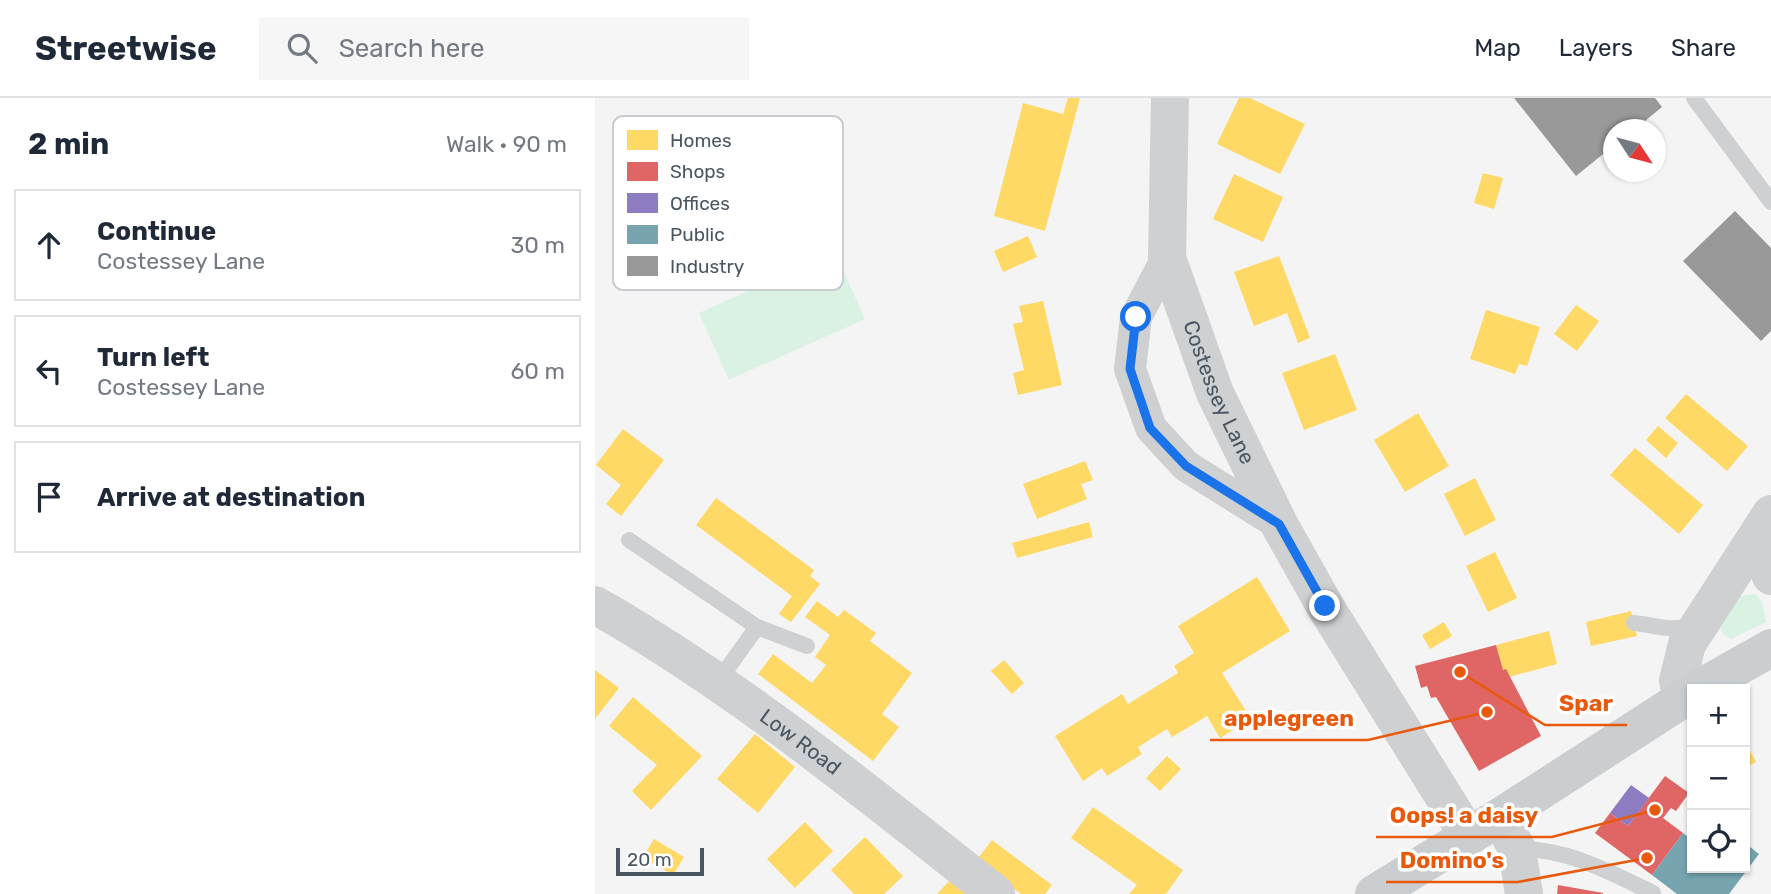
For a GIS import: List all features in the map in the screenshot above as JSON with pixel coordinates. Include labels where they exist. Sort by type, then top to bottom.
[{"type":"main road","points":[[1707,684],[1771,649]]},
{"type":"main road","points":[[1374,894],[1495,834],[1687,696]]},
{"type":"street","name":"Costessey Lane","points":[[1170,98],[1167,258],[1215,393],[1279,524],[1325,606],[1495,834]]},
{"type":"street","name":"Costessey Lane","points":[[1167,258],[1136,317],[1130,369],[1150,428],[1186,466],[1279,524]]},
{"type":"street","points":[[1710,606],[1771,577],[1766,562],[1771,514]]},
{"type":"street","points":[[1687,689],[1678,681],[1687,644],[1771,514]]},
{"type":"street","name":"Low Road","points":[[595,605],[717,683],[841,772],[996,894]]},
{"type":"street","points":[[1495,834],[1524,894]]},
{"type":"lane","points":[[1694,98],[1771,202]]},
{"type":"lane","points":[[629,540],[757,627],[807,646]]},
{"type":"lane","points":[[1634,623],[1680,629],[1710,606]]},
{"type":"lane","points":[[717,683],[757,627]]},
{"type":"lane","points":[[1495,834],[1581,859],[1653,893]]},
{"type":"green space","points":[[843,270],[865,319],[729,380],[699,313],[750,290],[843,290]]},
{"type":"green space","points":[[1755,594],[1762,602],[1766,622],[1731,639],[1723,634],[1719,621],[1741,596]]},
{"type":"building: Homes","points":[[1068,98],[1080,98],[1045,231],[994,216],[1023,103],[1063,114]]},
{"type":"building: Homes","points":[[1239,98],[1250,98],[1305,124],[1280,174],[1217,144]]},
{"type":"building: Homes","points":[[1483,173],[1503,178],[1494,209],[1474,203]]},
{"type":"building: Homes","points":[[1234,174],[1283,197],[1263,242],[1213,219]]},
{"type":"building: Homes","points":[[1028,236],[1037,257],[1003,272],[994,251]]},
{"type":"building: Homes","points":[[1279,256],[1310,338],[1298,343],[1287,313],[1254,326],[1234,272]]},
{"type":"building: Homes","points":[[1043,301],[1062,385],[1018,395],[1013,373],[1024,370],[1013,324],[1023,322],[1019,306]]},
{"type":"building: Homes","points":[[1576,305],[1599,321],[1577,351],[1554,334]]},
{"type":"building: Homes","points":[[1486,310],[1540,327],[1527,366],[1519,364],[1515,374],[1470,359]]},
{"type":"building: Homes","points":[[1335,354],[1357,410],[1304,430],[1282,373]]},
{"type":"building: Homes","points":[[1686,394],[1748,446],[1727,471],[1665,418]]},
{"type":"building: Homes","points":[[1418,413],[1449,466],[1405,492],[1374,440]]},
{"type":"building: Homes","points":[[1658,426],[1678,443],[1666,458],[1646,440]]},
{"type":"building: Homes","points":[[623,429],[664,460],[621,516],[606,504],[621,485],[596,465]]},
{"type":"building: Homes","points":[[1635,448],[1703,505],[1679,534],[1610,475]]},
{"type":"building: Homes","points":[[1085,461],[1093,480],[1081,484],[1087,499],[1037,519],[1023,484]]},
{"type":"building: Homes","points":[[1475,478],[1496,520],[1465,536],[1444,494]]},
{"type":"building: Homes","points":[[716,498],[814,570],[810,576],[820,584],[791,622],[779,614],[792,596],[696,525]]},
{"type":"building: Homes","points":[[1089,522],[1093,537],[1017,558],[1012,543]]},
{"type":"building: Homes","points":[[1495,552],[1517,598],[1488,612],[1466,566]]},
{"type":"building: Homes","points":[[1257,577],[1290,631],[1222,673],[1251,719],[1220,738],[1207,716],[1172,737],[1167,729],[1138,747],[1142,754],[1107,776],[1102,768],[1083,781],[1055,736],[1122,694],[1128,704],[1178,673],[1174,666],[1194,653],[1178,626]]},
{"type":"building: Homes","points":[[817,601],[838,617],[844,610],[876,633],[870,641],[912,673],[882,714],[899,727],[873,761],[758,674],[773,654],[812,683],[826,665],[815,657],[830,635],[805,617]]},
{"type":"building: Homes","points":[[1631,611],[1637,636],[1591,646],[1586,622]]},
{"type":"building: Homes","points":[[1444,622],[1452,636],[1430,649],[1422,635]]},
{"type":"building: Homes","points":[[1549,631],[1557,664],[1505,678],[1496,645]]},
{"type":"building: Homes","points":[[1004,660],[1024,683],[1012,694],[991,671]]},
{"type":"building: Homes","points":[[595,670],[619,688],[595,719]]},
{"type":"building: Homes","points":[[633,697],[702,756],[651,810],[632,791],[657,765],[609,726]]},
{"type":"building: Homes","points":[[755,734],[795,767],[758,813],[717,779]]},
{"type":"building: Homes","points":[[1750,751],[1756,762],[1750,765]]},
{"type":"building: Homes","points":[[1167,756],[1181,769],[1160,791],[1146,778]]},
{"type":"building: Homes","points":[[1093,807],[1183,870],[1166,894],[1129,894],[1137,885],[1071,838]]},
{"type":"building: Homes","points":[[805,822],[833,851],[795,888],[767,859]]},
{"type":"building: Homes","points":[[865,837],[903,876],[884,894],[854,894],[831,870]]},
{"type":"building: Homes","points":[[654,839],[684,857],[673,875],[643,857]]},
{"type":"building: Homes","points":[[992,840],[1052,885],[1045,894],[1021,894],[976,861]]},
{"type":"building: Homes","points":[[954,876],[973,894],[937,894]]},
{"type":"building: Shops","points":[[1496,645],[1503,670],[1506,669],[1541,736],[1479,771],[1436,697],[1431,698],[1427,686],[1421,688],[1415,666]]},
{"type":"building: Shops","points":[[1665,776],[1687,792],[1676,811],[1671,808],[1663,818],[1683,833],[1652,875],[1595,833],[1610,813],[1628,826]]},
{"type":"building: Shops","points":[[1558,885],[1603,893],[1603,894],[1557,894]]},
{"type":"building: Offices","points":[[1631,785],[1649,798],[1628,826],[1610,813]]},
{"type":"building: Public","points":[[1683,833],[1687,836],[1687,873],[1745,873],[1729,894],[1677,894],[1652,875]]},
{"type":"building: Public","points":[[1750,847],[1759,854],[1750,866]]},
{"type":"building: Industry","points":[[1514,98],[1655,98],[1662,107],[1647,119],[1603,119],[1603,154],[1576,176]]},
{"type":"building: Industry","points":[[1735,211],[1771,248],[1771,331],[1761,341],[1683,261]]},
{"type":"place","name":"Spar","points":[[1460,672]]},
{"type":"place","name":"applegreen","points":[[1487,712]]},
{"type":"place","name":"Oops! a daisy","points":[[1655,810]]},
{"type":"place","name":"Domino's","points":[[1647,858]]},
{"type":"route","points":[[1136,317],[1130,369],[1150,428],[1186,466],[1279,524],[1325,606]]}]
